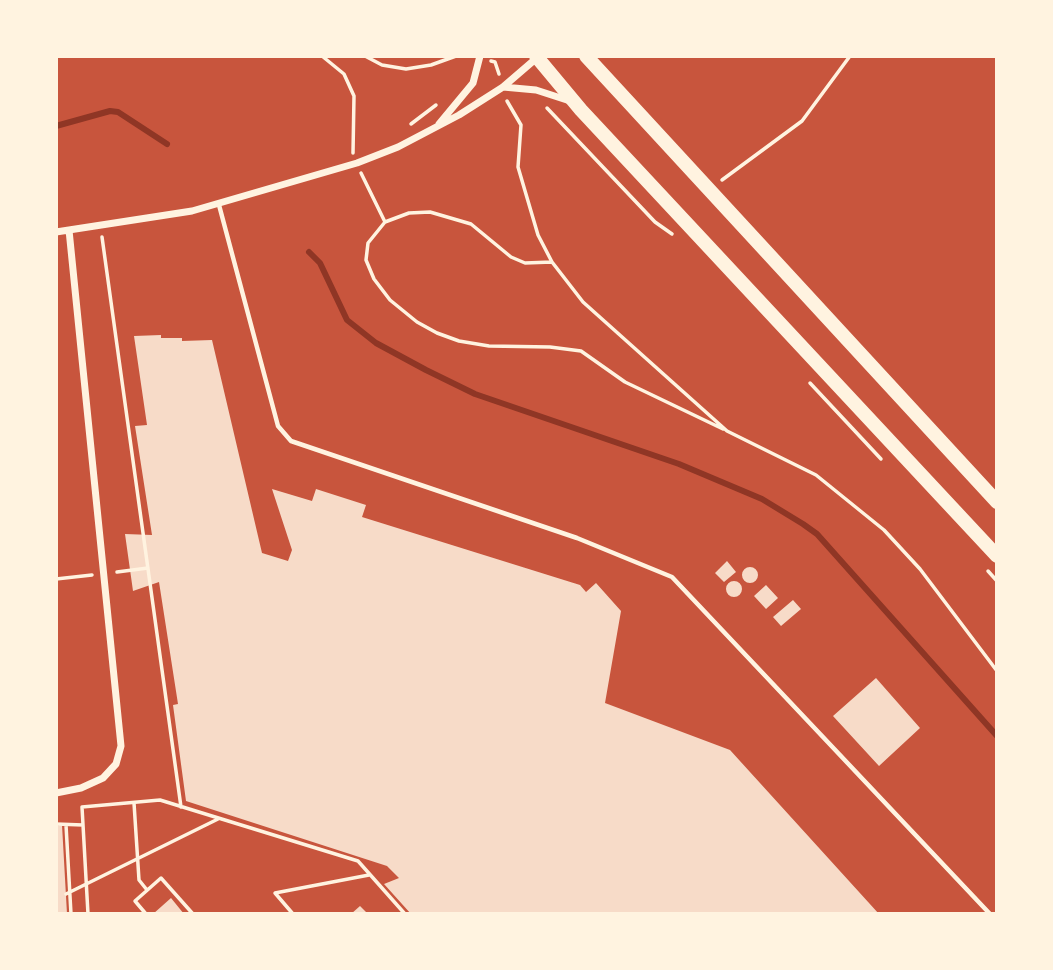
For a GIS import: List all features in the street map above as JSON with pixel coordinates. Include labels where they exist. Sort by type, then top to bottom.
[{"type":"main road","points":[[586,56],[997,502]]},
{"type":"main road","points":[[538,57],[573,102],[997,556]]},
{"type":"street","points":[[433,129],[468,92],[481,57]]},
{"type":"street","points":[[56,232],[219,205],[357,163],[433,129],[503,87],[538,57]]},
{"type":"street","points":[[503,87],[536,90],[573,102]]},
{"type":"street","points":[[56,793],[81,788],[112,770],[118,759],[121,732],[69,230]]},
{"type":"lane","points":[[219,205],[278,426],[291,441],[577,538],[672,577],[990,914]]},
{"type":"path","points":[[322,56],[344,74],[354,96],[352,151]]},
{"type":"path","points":[[365,56],[382,65],[406,69],[431,65],[456,56]]},
{"type":"path","points":[[720,181],[802,121],[850,56]]},
{"type":"path","points":[[481,57],[495,62],[508,102],[521,125],[517,159],[526,204],[552,262],[583,302],[727,430]]},
{"type":"path","points":[[508,102],[520,101]]},
{"type":"path","points":[[400,130],[438,104]]},
{"type":"path","points":[[541,105],[565,124],[656,222],[675,236]]},
{"type":"path","points":[[343,154],[359,148]]},
{"type":"path","points":[[362,175],[385,222]]},
{"type":"path","points":[[552,262],[525,263],[511,257],[471,223],[450,215],[409,213],[385,222],[369,243],[366,260],[369,270],[390,300],[417,323],[469,343],[581,351],[625,382],[816,475],[874,521],[919,569],[997,671]]},
{"type":"path","points":[[101,225],[181,807]]},
{"type":"path","points":[[88,914],[82,807],[160,800],[358,861],[405,914]]},
{"type":"path","points":[[134,803],[139,880],[147,890]]},
{"type":"path","points":[[68,893],[218,819]]},
{"type":"path","points":[[56,824],[83,825]]},
{"type":"path","points":[[66,825],[71,914]]},
{"type":"path","points":[[293,914],[275,893],[370,874]]},
{"type":"path","points":[[146,914],[135,901],[161,878],[193,914]]},
{"type":"building","points":[[161,335],[161,338],[182,338],[182,341],[212,340],[262,553],[288,561],[292,550],[272,489],[312,501],[316,489],[366,505],[362,517],[580,585],[586,592],[596,583],[621,611],[605,703],[730,750],[879,914],[411,914],[384,884],[399,878],[387,866],[186,801],[173,705],[178,704],[159,582],[133,591],[125,534],[152,535],[135,426],[147,425],[134,336]]},
{"type":"building","points":[[727,561],[736,572],[724,582],[715,573]]},
{"type":"building","points":[[750,567],[756,569],[756,581],[750,583],[744,581],[742,575],[744,569]]},
{"type":"building","points":[[734,581],[740,583],[740,595],[734,597],[728,595],[726,589],[728,583]]},
{"type":"building","points":[[766,585],[778,598],[766,609],[754,596]]},
{"type":"building","points":[[793,600],[801,609],[781,626],[773,617]]},
{"type":"building","points":[[876,678],[920,728],[879,766],[833,716]]},
{"type":"building","points":[[62,825],[67,914],[56,914],[56,826]]},
{"type":"building","points":[[171,898],[184,914],[153,914]]},
{"type":"building","points":[[360,906],[368,914],[351,914]]},
{"type":"waterway","points":[[56,126],[110,111],[118,112],[167,144]]},
{"type":"waterway","points":[[309,252],[320,263],[347,320],[376,343],[475,394],[679,464],[762,499],[803,524],[817,534],[997,736]]}]
